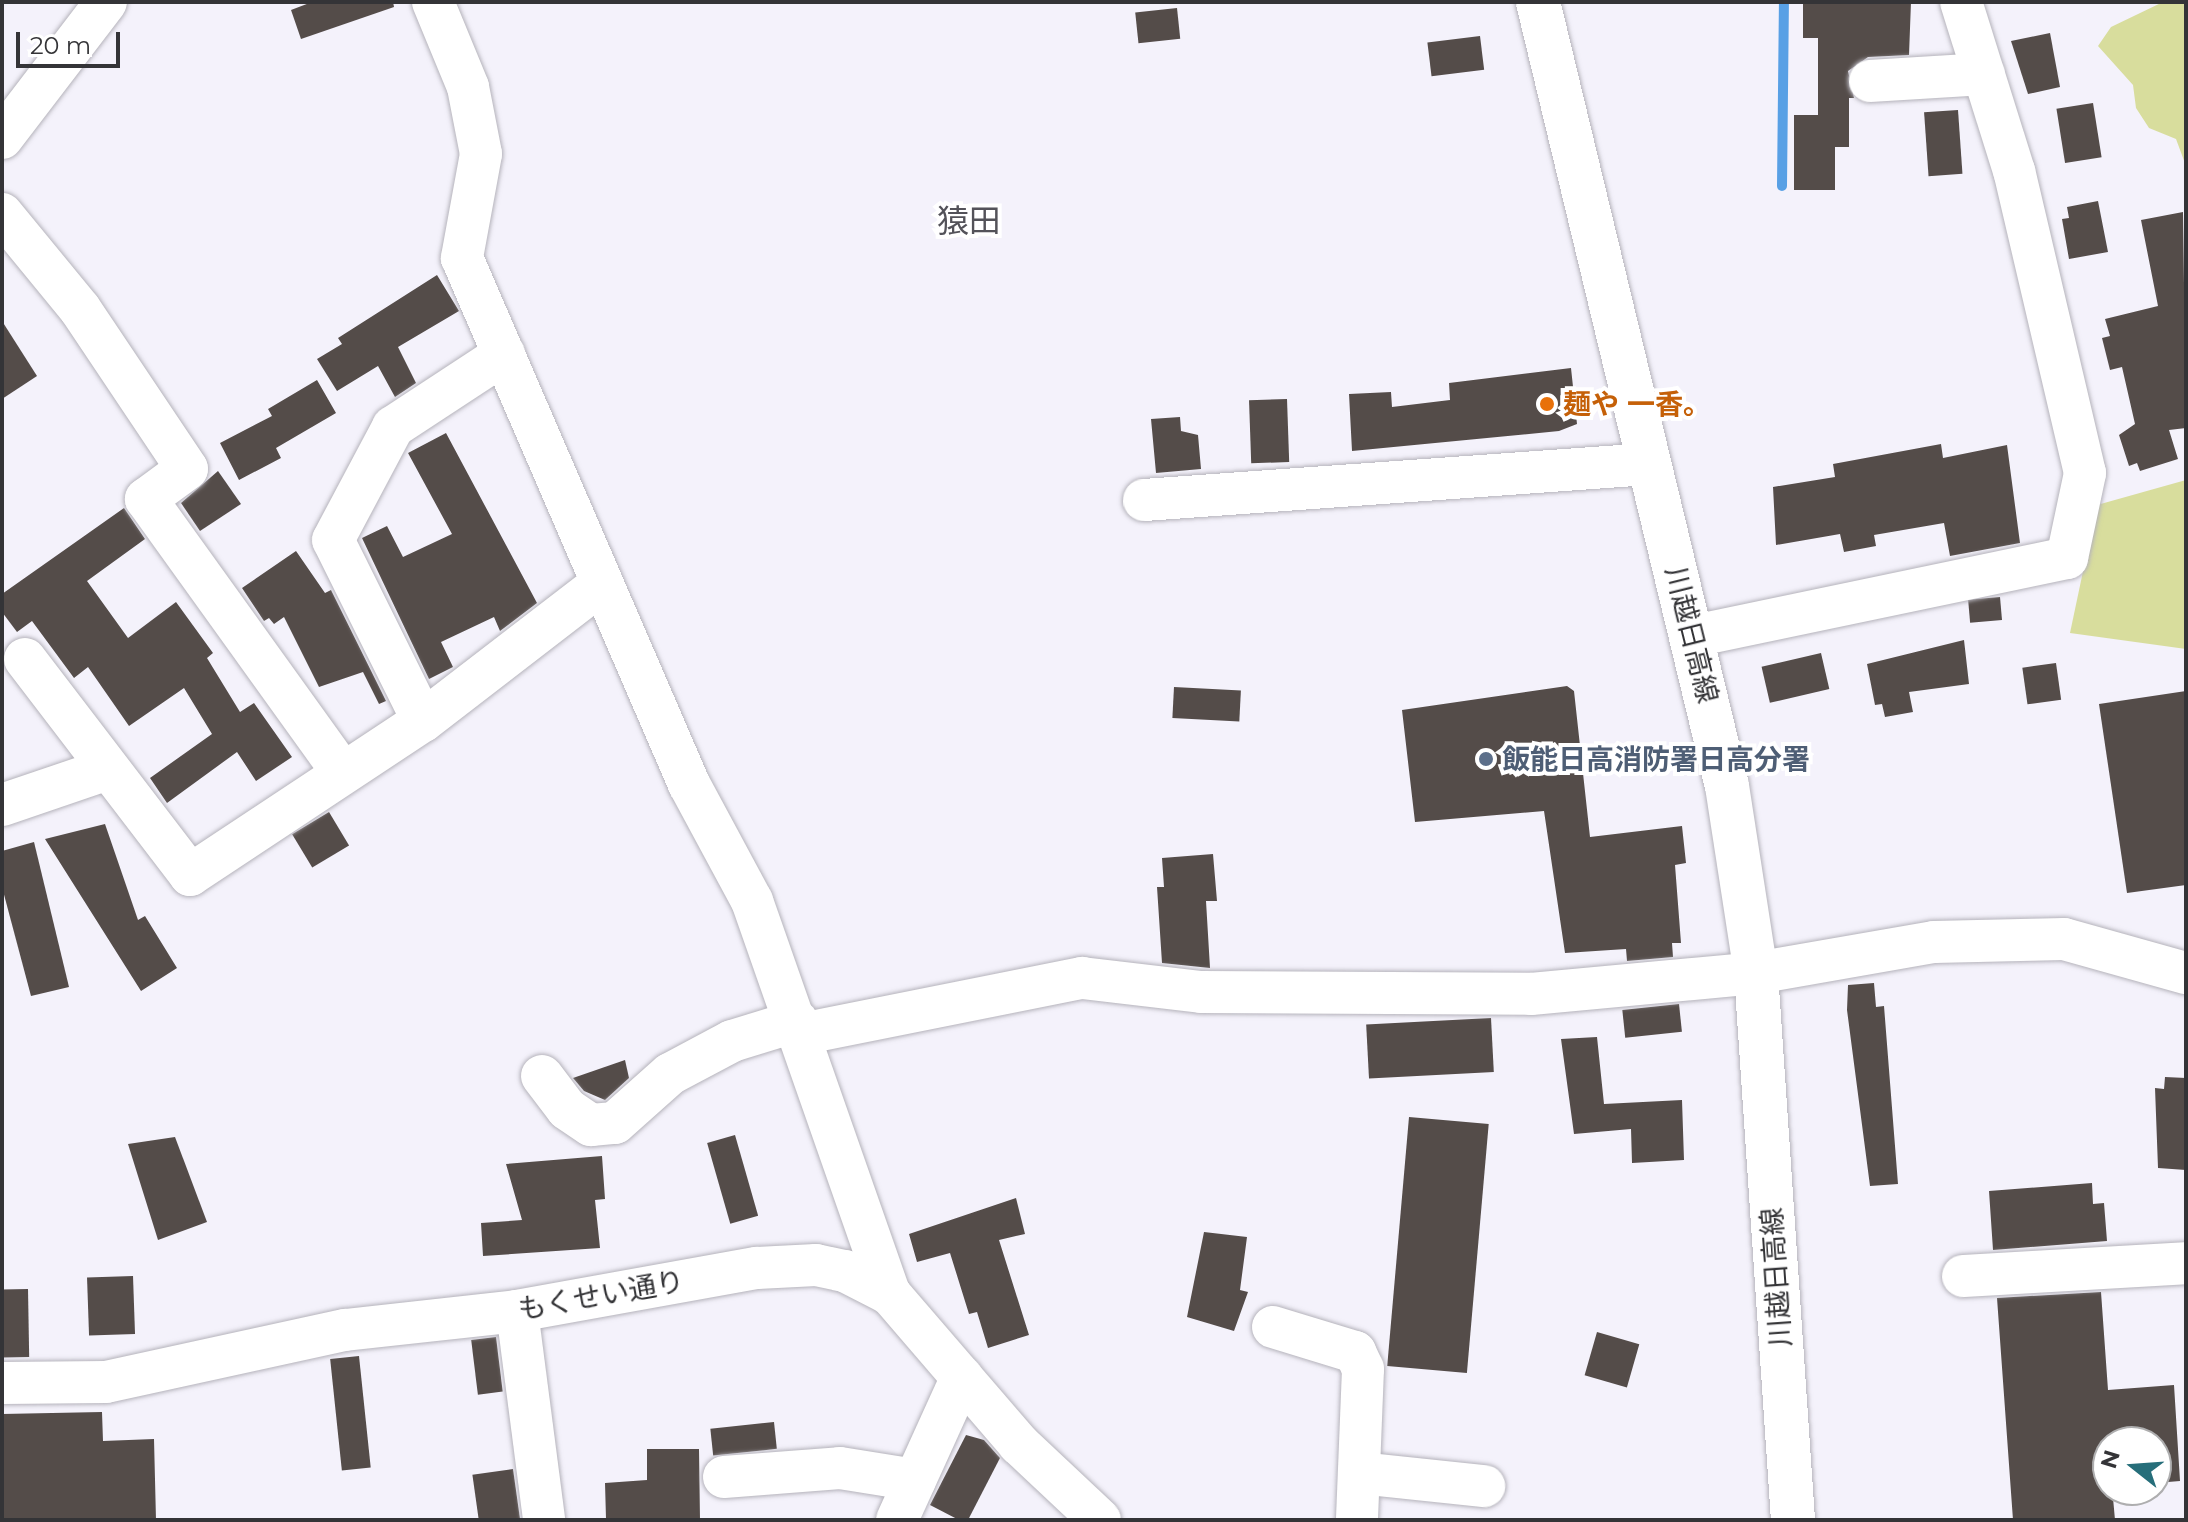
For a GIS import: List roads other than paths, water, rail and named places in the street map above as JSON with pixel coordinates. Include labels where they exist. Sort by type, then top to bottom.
[{"type":"main road","name":"川越日高線","points":[[1538,2],[1649,464],[1694,636],[1727,786],[1756,973],[1793,1520]]},
{"type":"street","points":[[2,138],[106,2]]},
{"type":"street","points":[[433,2],[468,87],[481,154],[462,258],[689,784],[752,901],[890,1294]]},
{"type":"street","points":[[1694,636],[2067,558],[2085,473],[2014,171],[1961,2]]},
{"type":"street","points":[[1870,81],[1984,74]]},
{"type":"street","points":[[2,214],[80,309],[187,469],[146,499],[342,772]]},
{"type":"street","points":[[423,721],[333,540],[393,427],[504,354]]},
{"type":"street","points":[[1144,500],[1649,464]]},
{"type":"street","points":[[25,659],[105,770],[190,875],[423,721],[602,583]]},
{"type":"street","points":[[2,805],[105,770]]},
{"type":"street","points":[[542,1076],[567,1109],[591,1125],[615,1123],[670,1074],[732,1041],[1082,978],[1201,992],[1531,994],[1756,973],[1934,942],[2064,939],[2186,973]]},
{"type":"street","points":[[1963,1276],[2186,1263]]},
{"type":"street","name":"もくせい通り","points":[[2,1383],[106,1382],[345,1330],[517,1311],[772,1267],[845,1271],[890,1294],[1019,1444],[1100,1520]]},
{"type":"street","points":[[517,1311],[544,1520]]},
{"type":"street","points":[[1273,1327],[1355,1352],[1363,1369],[1357,1520]]},
{"type":"street","points":[[897,1520],[962,1377]]},
{"type":"street","points":[[724,1477],[827,1468],[915,1480]]},
{"type":"street","points":[[1360,1473],[1484,1486]]},
{"type":"waterway","points":[[1782,186],[1784,2]]},
{"type":"place","name":"麺や 一香。","points":[[1547,404]]},
{"type":"place","name":"飯能日高消防署日高分署","points":[[1486,759]]},
{"type":"district","name":"猿田","points":[[969,221]]}]
